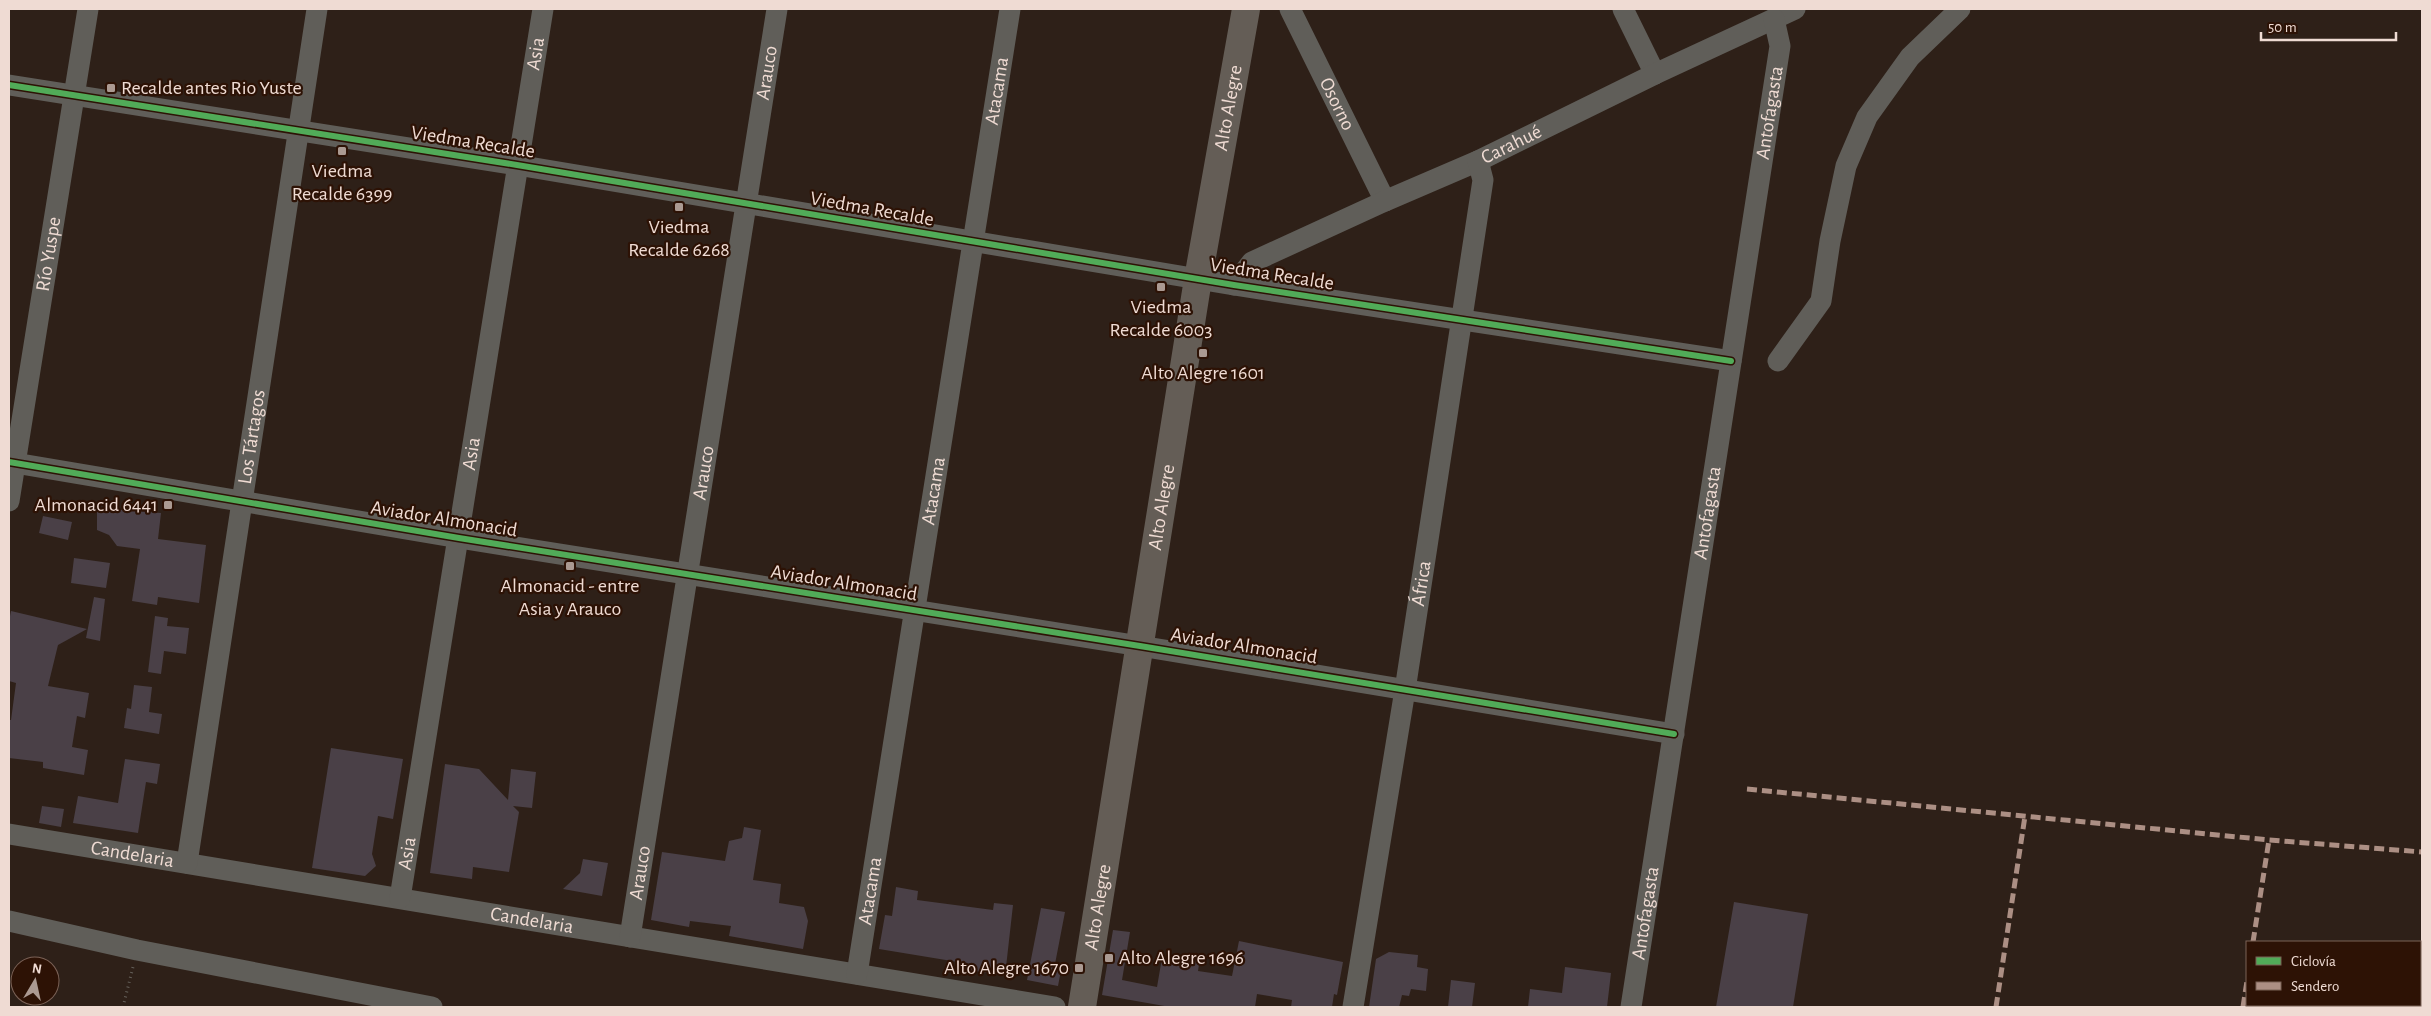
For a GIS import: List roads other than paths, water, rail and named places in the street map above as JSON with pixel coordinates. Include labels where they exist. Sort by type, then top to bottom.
[{"type":"main road","name":"Alto Alegre","points":[[1082,1007],[1198,279],[1246,9]]},
{"type":"street","name":"Río Yuspe","points":[[9,501],[12,462],[88,9]]},
{"type":"street","name":"Los Tártagos","points":[[187,864],[317,9]]},
{"type":"street","name":"Asia","points":[[400,898],[543,9]]},
{"type":"street","name":"Arauco","points":[[630,937],[777,9]]},
{"type":"street","name":"Atacama","points":[[857,974],[1010,9]]},
{"type":"street","name":"Osorno","points":[[1290,9],[1385,200]]},
{"type":"street","points":[[1623,9],[1655,74]]},
{"type":"street","name":"Carahué","points":[[1234,285],[1252,262],[1385,200],[1478,161],[1655,74],[1795,9]]},
{"type":"street","points":[[1778,361],[1821,301],[1830,241],[1846,166],[1867,117],[1910,57],[1960,9]]},
{"type":"street","name":"Antofagasta","points":[[1631,1007],[1780,46],[1774,19]]},
{"type":"street","name":"Viedma Recalde","points":[[9,85],[517,165],[972,243],[1234,285],[1731,361]]},
{"type":"street","name":"África","points":[[1353,1007],[1405,690],[1483,180],[1478,161]]},
{"type":"street","name":"Aviador Almonacid","points":[[12,462],[459,538],[1140,646],[1674,734]]},
{"type":"street","name":"Candelaria","points":[[9,834],[1055,1007]]},
{"type":"street","points":[[9,921],[137,950],[432,1007]]},
{"type":"place","name":"Recalde antes Rio Yuste","points":[[111,88]]},
{"type":"place","name":"Viedma Recalde 6399","points":[[342,151]]},
{"type":"place","name":"Viedma Recalde 6268","points":[[679,207]]},
{"type":"place","name":"Viedma Recalde 6003","points":[[1161,287]]},
{"type":"place","name":"Alto Alegre 1601","points":[[1203,353]]},
{"type":"place","name":"Almonacid 6441","points":[[168,505]]},
{"type":"place","name":"Almonacid - entre Asia y Arauco","points":[[570,566]]},
{"type":"place","name":"Alto Alegre 1696","points":[[1109,958]]},
{"type":"place","name":"Alto Alegre 1670","points":[[1079,968]]}]
